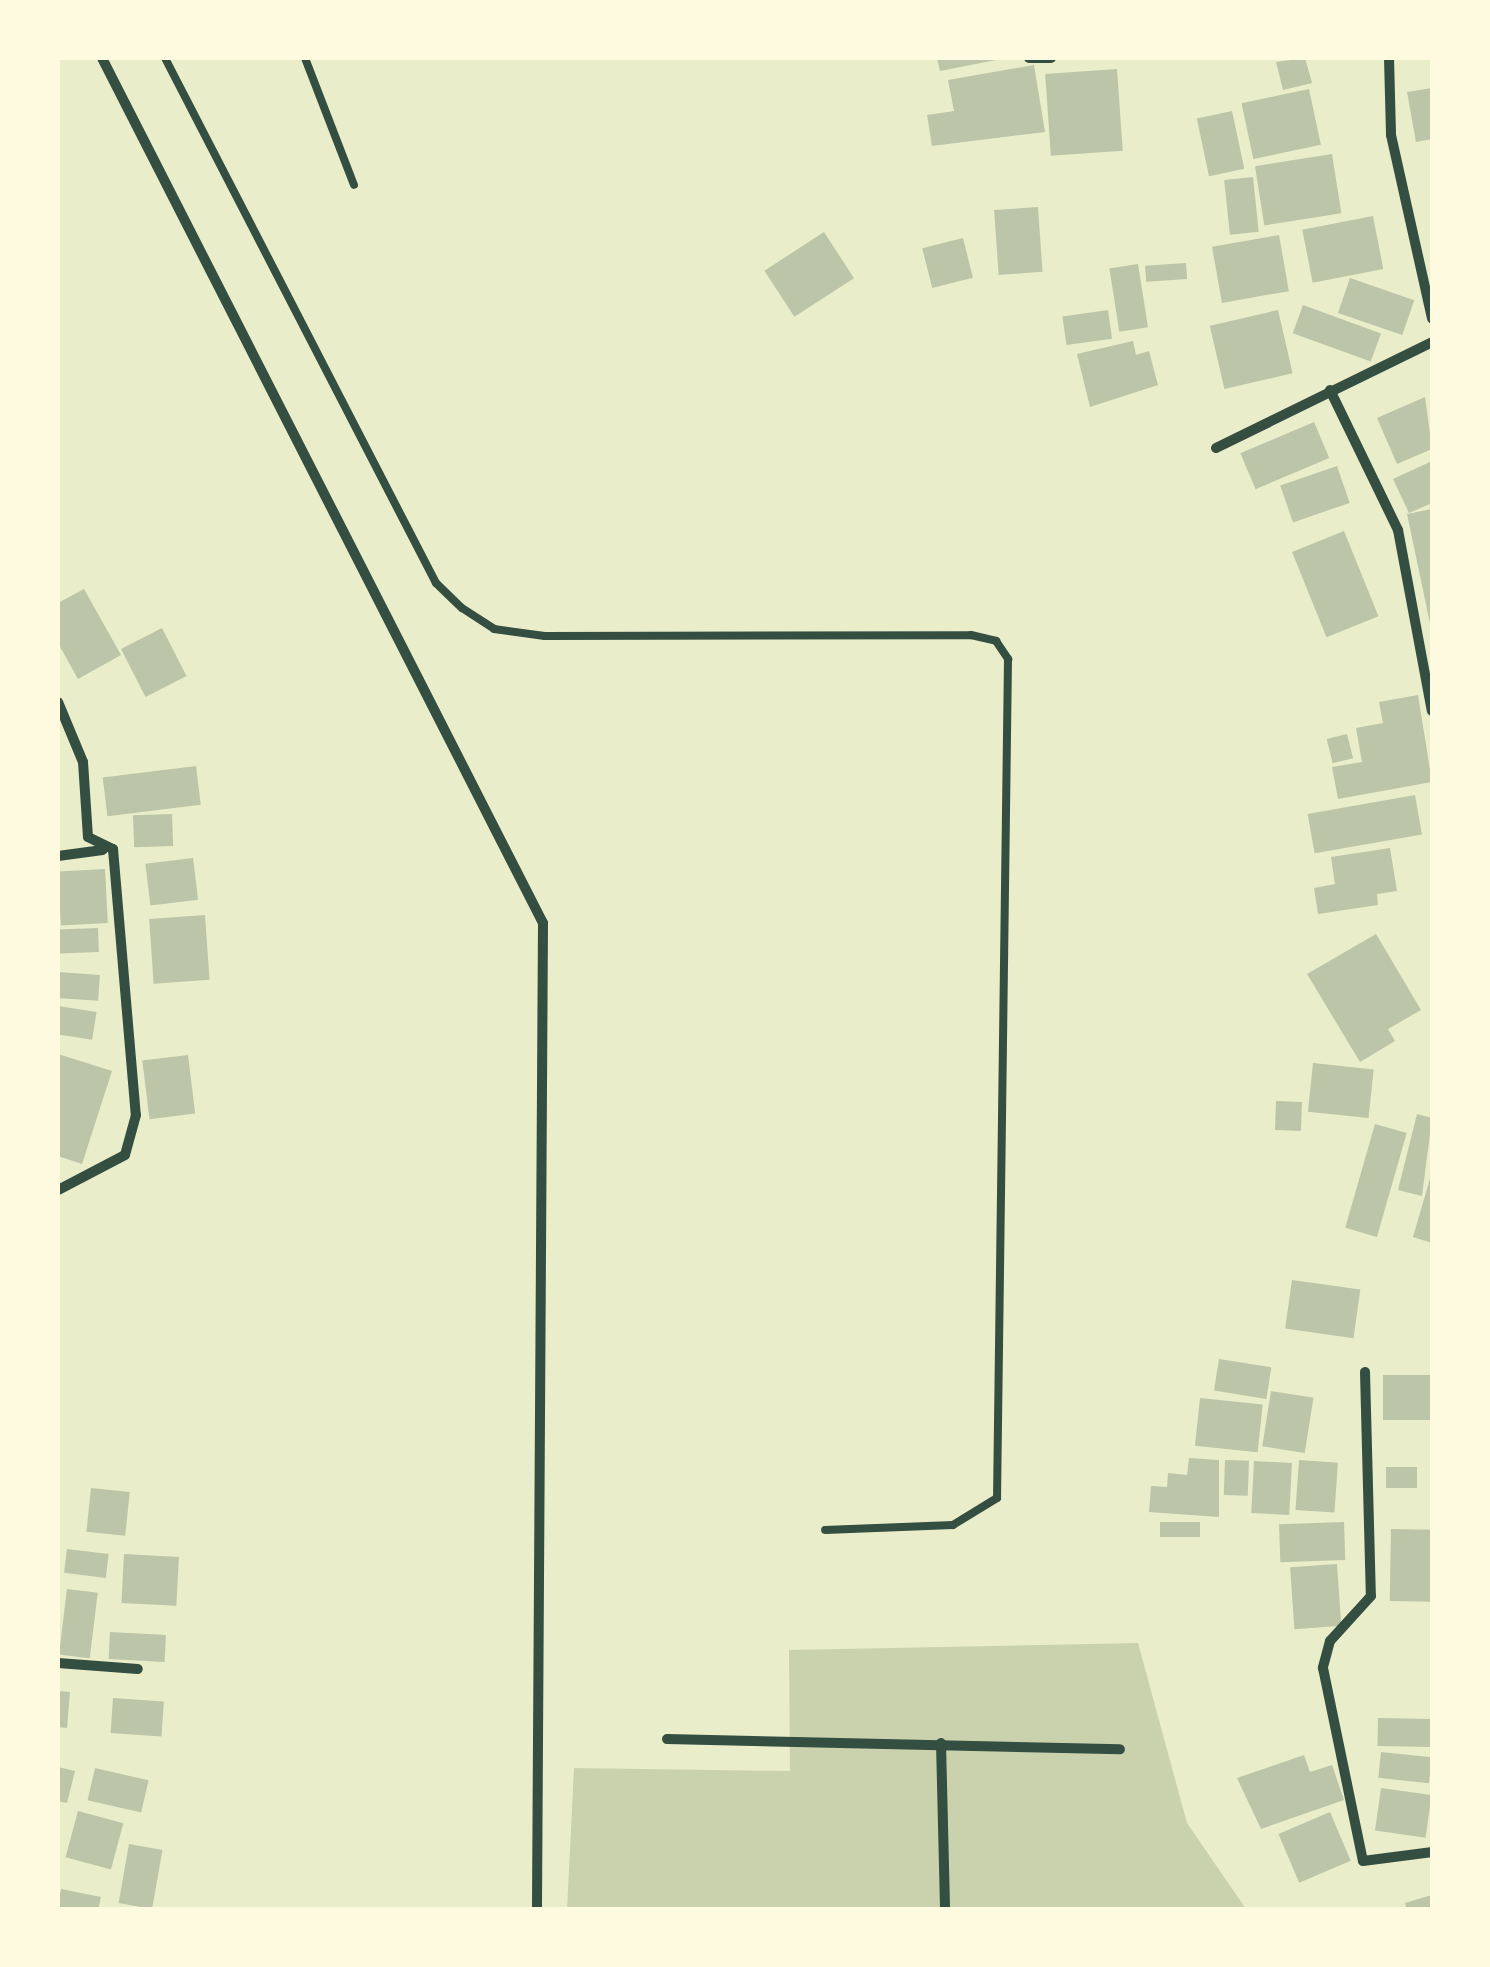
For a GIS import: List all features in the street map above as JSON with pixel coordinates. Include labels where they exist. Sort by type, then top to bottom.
[{"type":"street","points":[[102,58],[543,923],[537,1910]]},
{"type":"street","points":[[1028,58],[1051,58]]},
{"type":"street","points":[[1389,58],[1392,136],[1432,318]]},
{"type":"street","points":[[1216,448],[1432,342]]},
{"type":"street","points":[[1330,390],[1398,530],[1432,711]]},
{"type":"street","points":[[58,702],[83,762],[88,837],[114,849]]},
{"type":"street","points":[[58,856],[114,849]]},
{"type":"street","points":[[58,1190],[109,1168],[135,1144],[114,849]]},
{"type":"street","points":[[1366,1372],[1371,1596],[1330,1640],[1323,1668],[1363,1861],[1432,1852]]},
{"type":"street","points":[[58,1662],[138,1669]]},
{"type":"street","points":[[668,1738],[1120,1750]]},
{"type":"street","points":[[941,1743],[945,1910]]},
{"type":"lane","points":[[165,58],[436,583],[462,608],[494,629],[544,636],[971,635],[996,641],[1008,660],[997,1498],[953,1525],[826,1530]]},
{"type":"lane","points":[[305,58],[354,185]]},
{"type":"green space","points":[[1138,1643],[1187,1823],[1246,1909],[567,1910],[574,1768],[790,1771],[789,1650]]},
{"type":"building","points":[[937,58],[1001,58],[1001,59],[940,71]]},
{"type":"building","points":[[1305,58],[1312,83],[1283,90],[1276,62]]},
{"type":"building","points":[[1034,65],[1045,132],[932,146],[927,115],[954,111],[948,80]]},
{"type":"building","points":[[1117,69],[1123,151],[1051,156],[1045,74]]},
{"type":"building","points":[[1432,88],[1432,139],[1416,142],[1407,92]]},
{"type":"building","points":[[1309,89],[1321,145],[1253,159],[1242,103]]},
{"type":"building","points":[[1232,111],[1244,169],[1209,176],[1197,118]]},
{"type":"building","points":[[1332,154],[1341,213],[1264,225],[1255,166]]},
{"type":"building","points":[[1253,177],[1259,232],[1230,235],[1224,180]]},
{"type":"building","points":[[1038,207],[1043,272],[999,275],[994,210]]},
{"type":"building","points":[[1373,216],[1383,269],[1313,283],[1302,230]]},
{"type":"building","points":[[824,232],[854,278],[794,317],[764,271]]},
{"type":"building","points":[[1279,235],[1289,291],[1222,303],[1212,247]]},
{"type":"building","points":[[963,238],[973,278],[932,288],[922,248]]},
{"type":"building","points":[[1186,263],[1187,279],[1146,282],[1145,266]]},
{"type":"building","points":[[1138,264],[1148,327],[1119,332],[1109,269]]},
{"type":"building","points":[[1350,278],[1414,300],[1402,335],[1338,313]]},
{"type":"building","points":[[1303,305],[1381,333],[1371,362],[1293,333]]},
{"type":"building","points":[[1108,310],[1112,339],[1066,345],[1062,316]]},
{"type":"building","points":[[1278,310],[1293,373],[1224,389],[1210,326]]},
{"type":"building","points":[[1133,341],[1136,355],[1149,351],[1158,385],[1090,407],[1077,354]]},
{"type":"building","points":[[1425,397],[1432,449],[1397,464],[1377,418]]},
{"type":"building","points":[[1314,422],[1329,458],[1256,489],[1240,453]]},
{"type":"building","points":[[1432,461],[1432,503],[1409,513],[1393,479]]},
{"type":"building","points":[[1337,466],[1350,503],[1293,522],[1280,486]]},
{"type":"building","points":[[1432,509],[1432,628],[1431,628],[1407,514]]},
{"type":"building","points":[[1344,531],[1378,616],[1327,637],[1292,552]]},
{"type":"building","points":[[84,589],[121,655],[78,679],[58,643],[58,603]]},
{"type":"building","points":[[162,628],[187,676],[146,697],[121,649]]},
{"type":"building","points":[[1418,695],[1432,782],[1338,799],[1332,767],[1362,762],[1356,728],[1383,723],[1379,702]]},
{"type":"building","points":[[1347,734],[1353,758],[1333,763],[1327,739]]},
{"type":"building","points":[[196,766],[201,805],[107,816],[103,777]]},
{"type":"building","points":[[1415,795],[1422,834],[1315,853],[1308,814]]},
{"type":"building","points":[[172,814],[173,846],[134,847],[133,815]]},
{"type":"building","points":[[1390,848],[1397,891],[1377,894],[1378,905],[1318,914],[1314,888],[1335,884],[1331,857]]},
{"type":"building","points":[[193,858],[198,900],[150,906],[145,864]]},
{"type":"building","points":[[105,869],[108,923],[61,925],[58,871]]},
{"type":"building","points":[[205,915],[210,980],[154,984],[149,919]]},
{"type":"building","points":[[98,928],[99,952],[59,953],[58,929]]},
{"type":"building","points":[[1376,934],[1421,1010],[1388,1029],[1395,1041],[1360,1062],[1307,974]]},
{"type":"building","points":[[58,972],[100,975],[98,1001],[58,998]]},
{"type":"building","points":[[58,1006],[97,1012],[92,1040],[58,1034]]},
{"type":"building","points":[[58,1054],[112,1071],[82,1164],[58,1156]]},
{"type":"building","points":[[188,1055],[195,1114],[150,1119],[142,1061]]},
{"type":"building","points":[[1313,1063],[1374,1069],[1369,1118],[1308,1112]]},
{"type":"building","points":[[1276,1101],[1302,1102],[1301,1131],[1275,1130]]},
{"type":"building","points":[[1417,1114],[1432,1118],[1422,1196],[1398,1190]]},
{"type":"building","points":[[1375,1124],[1407,1133],[1377,1237],[1345,1228]]},
{"type":"building","points":[[1432,1175],[1432,1243],[1413,1237]]},
{"type":"building","points":[[1292,1280],[1360,1290],[1354,1338],[1285,1329]]},
{"type":"building","points":[[1219,1359],[1271,1367],[1266,1399],[1214,1391]]},
{"type":"building","points":[[1383,1375],[1432,1375],[1432,1420],[1383,1420]]},
{"type":"building","points":[[1271,1391],[1313,1398],[1305,1453],[1262,1446]]},
{"type":"building","points":[[1200,1398],[1263,1405],[1258,1452],[1195,1446]]},
{"type":"building","points":[[1189,1458],[1219,1460],[1219,1517],[1149,1512],[1151,1486],[1167,1487],[1168,1473],[1187,1475]]},
{"type":"building","points":[[1225,1460],[1249,1461],[1248,1496],[1224,1495]]},
{"type":"building","points":[[1299,1460],[1338,1463],[1334,1513],[1296,1510]]},
{"type":"building","points":[[1254,1461],[1292,1463],[1289,1515],[1251,1513]]},
{"type":"building","points":[[1386,1467],[1417,1467],[1417,1488],[1386,1488]]},
{"type":"building","points":[[91,1488],[130,1492],[125,1536],[86,1532]]},
{"type":"building","points":[[1160,1522],[1200,1522],[1200,1537],[1160,1537]]},
{"type":"building","points":[[1344,1522],[1345,1560],[1280,1562],[1279,1524]]},
{"type":"building","points":[[1391,1529],[1432,1530],[1431,1602],[1390,1601]]},
{"type":"building","points":[[67,1549],[109,1554],[106,1578],[64,1573]]},
{"type":"building","points":[[124,1554],[179,1557],[176,1606],[121,1603]]},
{"type":"building","points":[[1337,1564],[1341,1626],[1294,1629],[1290,1567]]},
{"type":"building","points":[[67,1589],[98,1593],[90,1658],[59,1655]]},
{"type":"building","points":[[110,1632],[166,1635],[165,1662],[109,1659]]},
{"type":"building","points":[[58,1691],[70,1692],[67,1728],[58,1727]]},
{"type":"building","points":[[113,1698],[164,1702],[161,1736],[111,1733]]},
{"type":"building","points":[[1378,1718],[1432,1719],[1432,1747],[1378,1746]]},
{"type":"building","points":[[1381,1752],[1432,1757],[1429,1783],[1378,1778]]},
{"type":"building","points":[[1304,1755],[1310,1772],[1332,1765],[1344,1800],[1261,1829],[1237,1778]]},
{"type":"building","points":[[58,1767],[75,1771],[67,1803],[58,1801]]},
{"type":"building","points":[[95,1768],[149,1780],[141,1813],[88,1800]]},
{"type":"building","points":[[1381,1788],[1432,1795],[1426,1838],[1375,1831]]},
{"type":"building","points":[[78,1811],[123,1823],[111,1870],[66,1857]]},
{"type":"building","points":[[1330,1812],[1351,1861],[1299,1883],[1278,1834]]},
{"type":"building","points":[[129,1844],[162,1850],[152,1909],[119,1903]]},
{"type":"building","points":[[61,1889],[101,1897],[98,1910],[58,1908]]},
{"type":"building","points":[[1432,1895],[1432,1910],[1407,1910],[1405,1903]]}]
